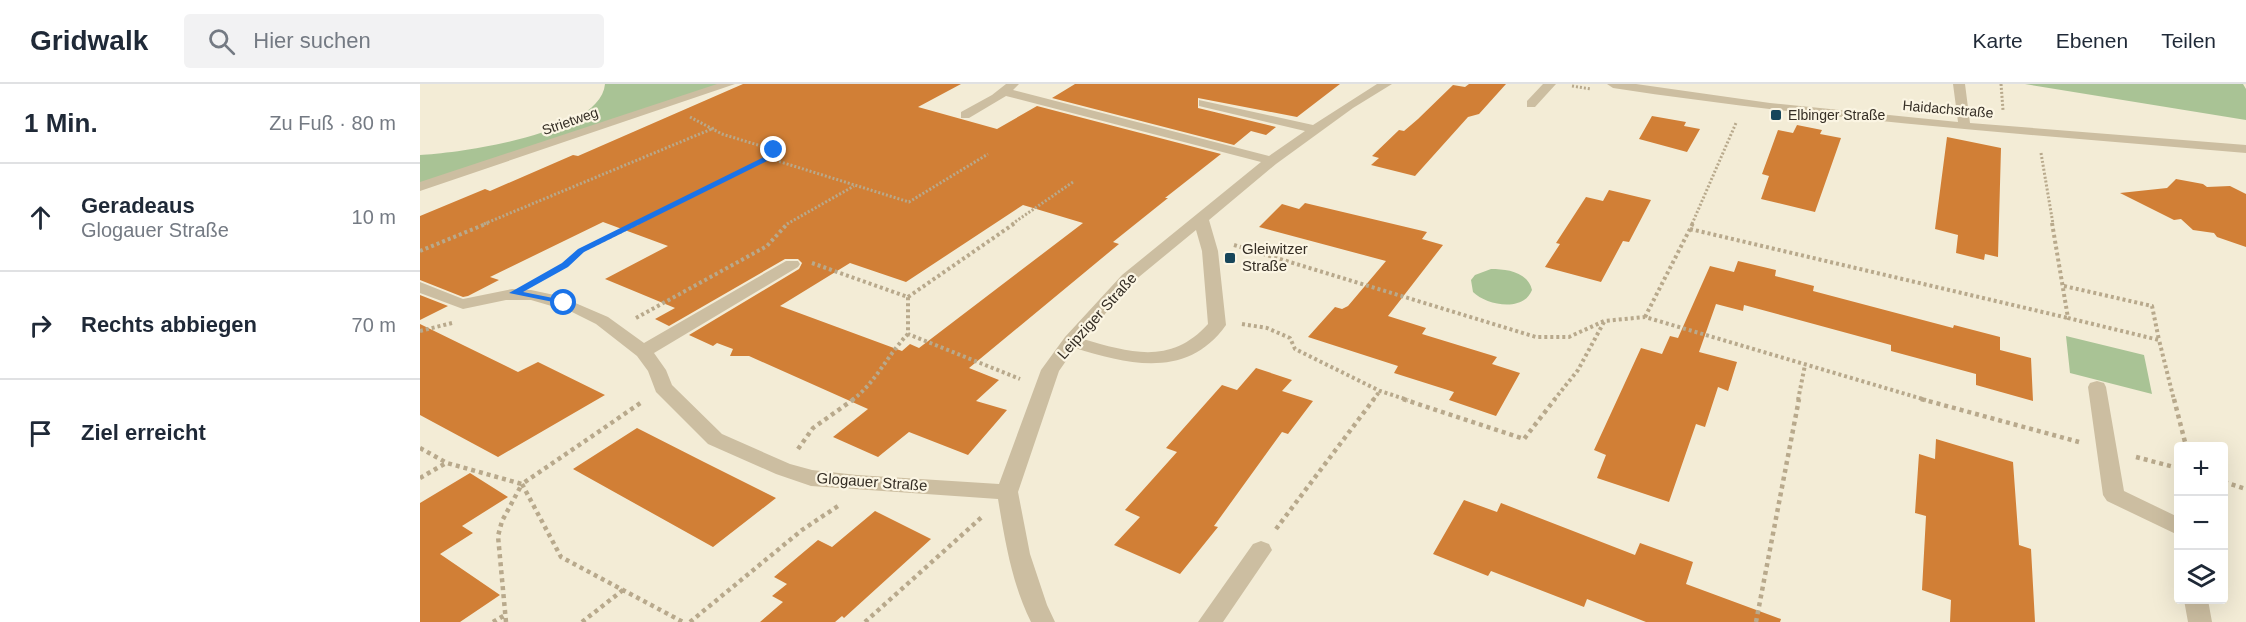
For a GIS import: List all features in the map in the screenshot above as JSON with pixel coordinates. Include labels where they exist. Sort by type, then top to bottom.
[{"type":"street","name":"Strietweg","points":[[420,187],[729,84]]},
{"type":"street","name":"Leipziger Straße","points":[[1043,622],[1035,606],[1018,554],[1007,492],[1050,370],[1071,341],[1128,279],[1203,228],[1271,161],[1314,129],[1386,84]]},
{"type":"street","points":[[1531,104],[1550,84]]},
{"type":"street","name":"Haidachstraße","points":[[1613,84],[1715,101],[2246,149]]},
{"type":"street","points":[[1959,84],[1964,108],[1964,125]]},
{"type":"street","points":[[965,115],[1009,88],[1271,161]]},
{"type":"street","points":[[1203,103],[1314,129]]},
{"type":"street","points":[[1071,341],[1123,356],[1168,358],[1195,347],[1217,325],[1210,251],[1203,228]]},
{"type":"street","points":[[644,351],[796,262]]},
{"type":"street","points":[[420,287],[465,304],[514,293]]},
{"type":"street","name":"Glogauer Straße","points":[[514,293],[564,303],[617,328],[644,351],[662,380],[663,388],[715,439],[783,469],[811,478],[877,485],[942,486],[1007,492]]},
{"type":"street","points":[[2097,387],[2114,495],[2174,525]]},
{"type":"street","points":[[1210,622],[1261,550]]},
{"type":"street","points":[[2197,604],[2200,622]]},
{"type":"path","points":[[2001,84],[2003,111]]},
{"type":"path","points":[[514,293],[565,265],[581,250],[768,158],[774,150],[722,134],[691,117],[658,107]]},
{"type":"path","points":[[1645,317],[1690,229],[1737,121]]},
{"type":"path","points":[[420,251],[714,128]]},
{"type":"path","points":[[2038,132],[2068,318]]},
{"type":"path","points":[[768,158],[909,202],[987,154]]},
{"type":"path","points":[[908,297],[1073,182]]},
{"type":"path","points":[[617,328],[767,246],[789,222],[855,185]]},
{"type":"path","points":[[1203,228],[1323,270],[1536,337],[1569,337],[1604,321],[1645,317],[1805,365],[2174,467]]},
{"type":"path","points":[[1690,229],[2159,340]]},
{"type":"path","points":[[767,246],[774,249]]},
{"type":"path","points":[[796,262],[908,297]]},
{"type":"path","points":[[2064,286],[2152,306],[2185,442]]},
{"type":"path","points":[[783,469],[813,428],[861,394],[892,350],[908,334],[908,297]]},
{"type":"path","points":[[1217,325],[1243,324],[1267,328],[1290,338],[1295,349],[1380,391],[1524,439],[1578,370],[1604,321]]},
{"type":"path","points":[[908,334],[1043,388]]},
{"type":"path","points":[[1756,622],[1805,365]]},
{"type":"path","points":[[506,622],[498,536],[502,521],[522,484],[663,388]]},
{"type":"path","points":[[1261,550],[1380,391]]},
{"type":"path","points":[[420,448],[447,463],[522,484],[561,557],[683,622]]},
{"type":"path","points":[[420,478],[447,463]]},
{"type":"path","points":[[2228,484],[2246,489]]},
{"type":"path","points":[[690,622],[802,530],[877,485]]},
{"type":"path","points":[[865,622],[964,534],[1007,492]]},
{"type":"path","points":[[582,622],[623,590]]},
{"type":"path","points":[[493,622],[506,614]]},
{"type":"green space","points":[[605,84],[726,84],[420,186],[420,155],[495,145],[555,128],[580,116],[598,101]]},
{"type":"green space","points":[[2025,84],[2243,84],[2246,89],[2246,120]]},
{"type":"green space","points":[[1491,269],[1521,275],[1530,284],[1532,290],[1521,302],[1513,304],[1504,305],[1479,297],[1473,292],[1471,280],[1475,275]]},
{"type":"green space","points":[[2066,336],[2144,355],[2152,394],[2070,373]]},
{"type":"building","points":[[743,84],[961,84],[918,107],[997,129],[1037,106],[1221,154],[1113,242],[1119,244],[969,368],[999,380],[976,401],[1007,410],[968,455],[909,432],[878,457],[833,437],[868,409],[749,356],[730,356],[733,349],[717,343],[713,346],[689,335],[799,269],[802,263],[798,259],[785,259],[669,326],[655,319],[675,308],[605,279],[668,246],[603,222],[490,277],[499,280],[468,296],[463,297],[420,280],[420,216],[485,189],[490,191],[573,155],[578,156]],"holes":[[[1023,205],[1083,223],[919,348],[910,344],[902,351],[780,306],[850,263],[906,282]]]},
{"type":"building","points":[[1075,84],[1340,84],[1297,117],[1198,98],[1198,108],[1276,127],[1266,135],[1251,131],[1234,145],[1052,98]]},
{"type":"building","points":[[1469,84],[1506,84],[1479,114],[1468,117],[1415,176],[1371,165],[1379,158],[1372,156],[1399,130],[1404,131],[1418,119],[1453,85],[1465,87]]},
{"type":"building","points":[[1652,116],[1686,122],[1684,126],[1700,129],[1687,152],[1639,139]]},
{"type":"building","points":[[1797,125],[1822,130],[1820,134],[1841,138],[1815,212],[1761,199],[1769,176],[1762,174],[1778,130],[1793,133]]},
{"type":"building","points":[[1947,137],[2001,148],[1998,257],[1985,254],[1984,260],[1956,253],[1958,235],[1935,229]]},
{"type":"building","points":[[2176,179],[2203,184],[2207,187],[2230,186],[2246,194],[2246,247],[2217,237],[2214,233],[2193,230],[2181,219],[2174,220],[2120,193],[2167,188]]},
{"type":"building","points":[[1609,190],[1651,200],[1629,242],[1623,241],[1601,282],[1545,267],[1560,244],[1556,243],[1586,197],[1603,201]]},
{"type":"building","points":[[1305,203],[1427,232],[1422,239],[1443,245],[1388,316],[1426,328],[1422,334],[1497,357],[1492,364],[1520,373],[1496,416],[1449,400],[1454,392],[1394,373],[1398,366],[1308,337],[1335,307],[1342,309],[1348,306],[1386,261],[1259,227],[1282,204],[1299,209]]},
{"type":"building","points":[[1738,261],[1776,270],[1775,276],[1814,286],[1813,291],[1953,328],[1954,325],[2000,337],[2000,350],[2031,358],[2033,401],[1976,385],[1976,374],[1891,351],[1891,345],[1744,305],[1743,311],[1716,304],[1699,352],[1737,362],[1728,391],[1718,387],[1705,427],[1696,424],[1669,502],[1597,478],[1606,455],[1594,450],[1641,348],[1662,354],[1670,336],[1678,338],[1710,266],[1734,272]]},
{"type":"building","points":[[420,295],[448,306],[420,320]]},
{"type":"building","points":[[420,324],[518,372],[538,362],[605,395],[498,457],[420,415]]},
{"type":"building","points":[[1256,368],[1292,380],[1282,391],[1313,401],[1288,434],[1282,432],[1214,526],[1218,527],[1180,574],[1114,545],[1140,517],[1125,510],[1177,452],[1166,448],[1222,385],[1237,390]]},
{"type":"building","points":[[637,428],[776,498],[713,547],[573,469]]},
{"type":"building","points":[[1936,439],[2013,462],[2019,545],[2031,549],[2035,622],[1950,622],[1951,600],[1922,590],[1926,516],[1915,513],[1919,454],[1935,459]]},
{"type":"building","points":[[470,473],[508,497],[462,526],[473,533],[440,554],[500,595],[460,622],[420,622],[420,503]]},
{"type":"building","points":[[1464,500],[1497,512],[1501,503],[1635,555],[1640,543],[1693,562],[1686,584],[1781,619],[1780,622],[1646,622],[1587,599],[1584,607],[1491,571],[1488,576],[1433,554]]},
{"type":"building","points":[[875,511],[931,539],[844,618],[842,616],[835,622],[760,622],[783,602],[772,596],[787,584],[774,577],[818,540],[832,547]]},
{"type":"place","name":"Elbinger Straße","points":[[1776,115]]},
{"type":"place","name":"Gleiwitzer Straße","points":[[1230,258]]},
{"type":"route","points":[[564,303],[514,293],[565,265],[581,250],[768,158],[774,150]]}]
